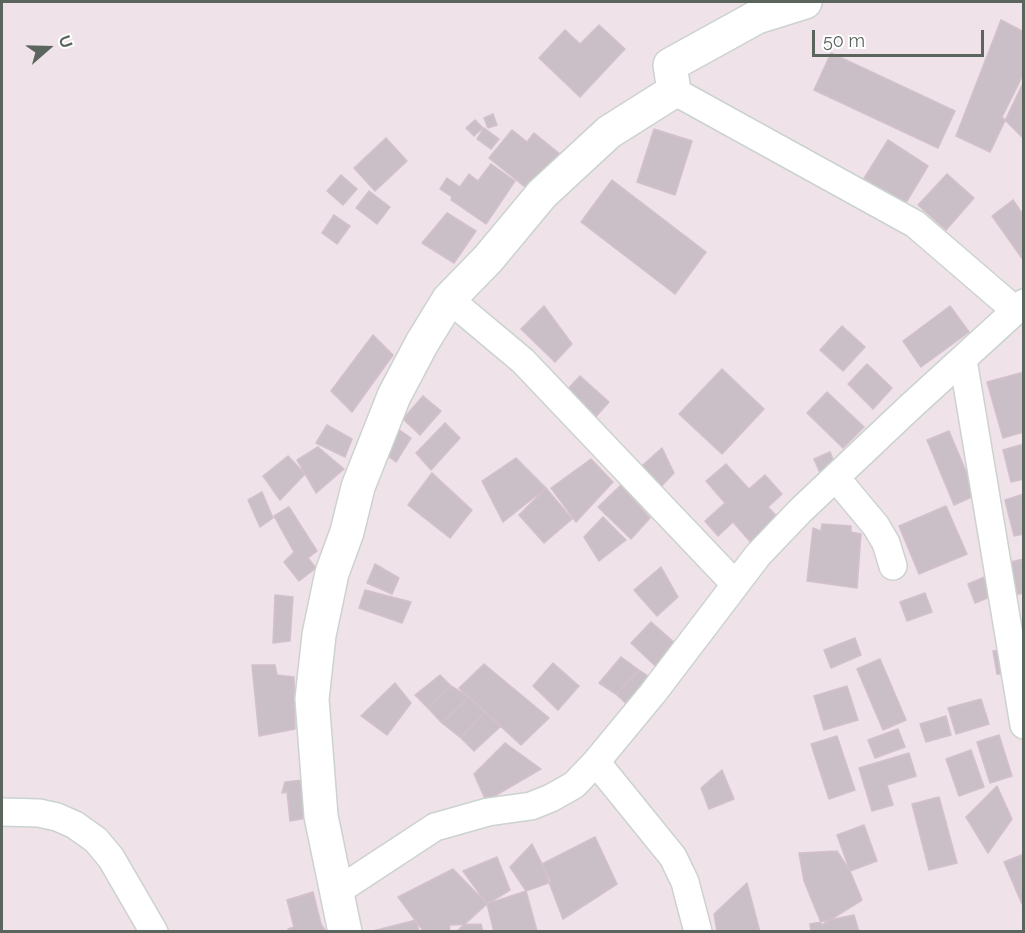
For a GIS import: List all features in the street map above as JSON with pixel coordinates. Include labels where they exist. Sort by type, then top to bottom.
[{"type":"street","points":[[675,91],[670,65],[757,18],[805,2]]},
{"type":"street","points":[[345,932],[321,816],[312,699],[319,635],[332,573],[358,487],[394,396],[449,299],[488,259],[542,194],[609,132],[675,91]]},
{"type":"street","points":[[336,892],[435,827],[488,812],[531,806],[574,785],[653,693],[758,555],[910,407],[1019,307],[915,224],[675,91]]},
{"type":"street","points":[[449,299],[523,361],[735,584]]},
{"type":"street","points":[[963,360],[1023,725]]},
{"type":"street","points":[[836,478],[876,526],[886,543],[893,566]]},
{"type":"street","points":[[596,762],[673,857],[685,882],[698,932]]},
{"type":"street","points":[[2,812],[39,813],[57,817],[75,825],[96,840],[111,858],[154,932]]},
{"type":"building","points":[[1001,20],[1024,32],[1024,81],[990,152],[956,136]]},
{"type":"building","points":[[599,25],[625,49],[580,97],[539,58],[565,30],[580,44]]},
{"type":"building","points":[[831,53],[955,111],[938,148],[814,90]]},
{"type":"building","points":[[1024,73],[1024,139],[1002,117]]},
{"type":"building","points":[[493,114],[497,125],[488,128],[484,118]]},
{"type":"building","points":[[475,120],[483,128],[474,136],[466,128]]},
{"type":"building","points":[[484,128],[499,139],[491,149],[477,139]]},
{"type":"building","points":[[654,129],[692,141],[675,195],[637,182]]},
{"type":"building","points":[[512,130],[527,142],[534,133],[560,154],[530,191],[489,158]]},
{"type":"building","points":[[386,138],[407,161],[375,191],[354,168]]},
{"type":"building","points":[[888,140],[928,166],[904,206],[863,180]]},
{"type":"building","points":[[491,164],[515,181],[486,224],[451,200],[452,197],[440,189],[447,178],[460,187],[469,174],[478,181]]},
{"type":"building","points":[[947,174],[974,198],[946,230],[918,205]]},
{"type":"building","points":[[341,175],[357,189],[343,205],[327,191]]},
{"type":"building","points":[[612,180],[706,252],[675,294],[581,222]]},
{"type":"building","points":[[369,191],[390,207],[377,224],[356,208]]},
{"type":"building","points":[[1013,200],[1024,216],[1024,261],[992,216]]},
{"type":"building","points":[[447,213],[476,231],[454,263],[422,243]]},
{"type":"building","points":[[334,215],[350,226],[337,244],[322,233]]},
{"type":"building","points":[[544,306],[572,344],[555,362],[521,329]]},
{"type":"building","points":[[950,306],[969,332],[921,367],[903,341]]},
{"type":"building","points":[[842,326],[865,347],[843,371],[820,350]]},
{"type":"building","points":[[373,335],[393,355],[352,412],[331,391]]},
{"type":"building","points":[[867,364],[892,388],[873,409],[848,384]]},
{"type":"building","points":[[722,369],[764,409],[722,454],[679,414]]},
{"type":"building","points":[[1024,372],[1024,432],[1003,438],[987,382]]},
{"type":"building","points":[[580,376],[609,402],[593,420],[564,393]]},
{"type":"building","points":[[827,392],[864,427],[843,448],[807,413]]},
{"type":"building","points":[[423,396],[441,411],[420,435],[403,419]]},
{"type":"building","points":[[445,423],[460,438],[431,470],[416,453]]},
{"type":"building","points":[[327,425],[352,439],[345,457],[316,443]]},
{"type":"building","points":[[392,425],[411,438],[396,462],[377,448]]},
{"type":"building","points":[[949,431],[976,495],[954,505],[927,440]]},
{"type":"building","points":[[1024,444],[1024,479],[1011,482],[1003,450]]},
{"type":"building","points":[[318,447],[344,469],[316,493],[297,460]]},
{"type":"building","points":[[662,448],[674,473],[654,494],[635,472]]},
{"type":"building","points":[[830,452],[836,467],[820,473],[814,459]]},
{"type":"building","points":[[288,456],[305,474],[280,500],[263,476]]},
{"type":"building","points":[[516,458],[546,488],[503,522],[482,481]]},
{"type":"building","points":[[591,459],[613,482],[576,522],[551,488]]},
{"type":"building","points":[[726,464],[749,489],[765,475],[782,494],[768,507],[781,521],[754,546],[733,522],[718,536],[705,521],[725,503],[706,481]]},
{"type":"building","points":[[432,473],[472,510],[450,538],[408,505]]},
{"type":"building","points":[[621,485],[650,518],[631,539],[598,507]]},
{"type":"building","points":[[546,488],[572,519],[544,543],[519,515]]},
{"type":"building","points":[[262,492],[273,518],[260,527],[248,500]]},
{"type":"building","points":[[1024,494],[1024,534],[1014,536],[1005,500]]},
{"type":"building","points":[[946,506],[967,554],[919,574],[899,526]]},
{"type":"building","points":[[289,507],[317,551],[308,558],[316,568],[299,581],[284,562],[294,552],[274,516]]},
{"type":"building","points":[[603,517],[626,540],[599,561],[584,537]]},
{"type":"building","points":[[822,524],[851,526],[851,532],[861,534],[857,588],[807,581],[813,528],[821,531]]},
{"type":"building","points":[[1024,559],[1024,593],[1014,595],[1006,563]]},
{"type":"building","points":[[375,564],[399,578],[392,594],[367,583]]},
{"type":"building","points":[[661,567],[678,597],[657,616],[634,590]]},
{"type":"building","points":[[989,575],[997,594],[975,603],[968,584]]},
{"type":"building","points":[[365,590],[411,602],[402,623],[359,608]]},
{"type":"building","points":[[925,593],[932,612],[907,621],[900,602]]},
{"type":"building","points":[[275,595],[293,597],[290,641],[273,643]]},
{"type":"building","points":[[651,622],[684,651],[666,676],[631,643]]},
{"type":"building","points":[[855,638],[861,655],[831,668],[824,650]]},
{"type":"building","points":[[1005,649],[1011,674],[997,674],[993,651]]},
{"type":"building","points":[[621,657],[639,670],[616,694],[599,683]]},
{"type":"building","points":[[880,659],[906,720],[883,730],[857,669]]},
{"type":"building","points":[[553,663],[579,686],[558,710],[533,686]]},
{"type":"building","points":[[484,664],[549,718],[521,745],[459,688]]},
{"type":"building","points":[[252,665],[275,665],[277,675],[294,677],[295,729],[259,736]]},
{"type":"building","points":[[639,670],[660,684],[633,710],[616,694]]},
{"type":"building","points":[[440,675],[451,686],[428,708],[415,695]]},
{"type":"building","points":[[395,683],[411,703],[387,735],[361,716]]},
{"type":"building","points":[[451,686],[469,697],[442,723],[428,708]]},
{"type":"building","points":[[847,686],[858,720],[824,730],[814,696]]},
{"type":"building","points":[[469,697],[485,712],[461,738],[442,723]]},
{"type":"building","points":[[981,699],[989,724],[956,734],[948,708]]},
{"type":"building","points":[[485,712],[501,726],[474,751],[461,738]]},
{"type":"building","points":[[946,716],[951,735],[926,742],[920,724]]},
{"type":"building","points":[[898,729],[905,747],[875,758],[868,740]]},
{"type":"building","points":[[999,735],[1012,776],[990,783],[977,742]]},
{"type":"building","points":[[837,736],[855,790],[829,799],[811,744]]},
{"type":"building","points":[[505,743],[541,769],[486,801],[474,774]]},
{"type":"building","points":[[971,750],[984,787],[959,796],[946,759]]},
{"type":"building","points":[[909,753],[916,776],[887,785],[893,805],[872,811],[859,768]]},
{"type":"building","points":[[722,770],[734,799],[709,809],[701,788]]},
{"type":"building","points":[[303,780],[307,818],[290,821],[287,792],[282,793],[285,782]]},
{"type":"building","points":[[997,786],[1012,819],[988,853],[966,817]]},
{"type":"building","points":[[939,797],[957,863],[929,870],[912,804]]},
{"type":"building","points":[[864,825],[877,861],[850,871],[837,835]]},
{"type":"building","points":[[595,837],[617,884],[563,919],[542,864]]},
{"type":"building","points":[[532,844],[551,882],[526,891],[510,867]]},
{"type":"building","points":[[837,851],[850,871],[862,900],[822,925],[804,881],[799,853]]},
{"type":"building","points":[[1024,854],[1024,903],[1022,904],[1004,862]]},
{"type":"building","points":[[497,857],[510,890],[487,904],[463,871]]},
{"type":"building","points":[[453,869],[487,904],[456,932],[424,932],[398,897]]},
{"type":"building","points":[[747,883],[760,932],[717,932],[714,914]]},
{"type":"building","points":[[526,891],[537,931],[494,932],[487,904]]},
{"type":"building","points":[[313,892],[321,924],[326,932],[289,932],[288,929],[294,927],[287,900]]},
{"type":"building","points":[[854,915],[859,932],[811,932],[810,924]]},
{"type":"building","points":[[416,920],[419,932],[369,932]]},
{"type":"building","points":[[481,924],[483,932],[449,932],[450,925]]}]
